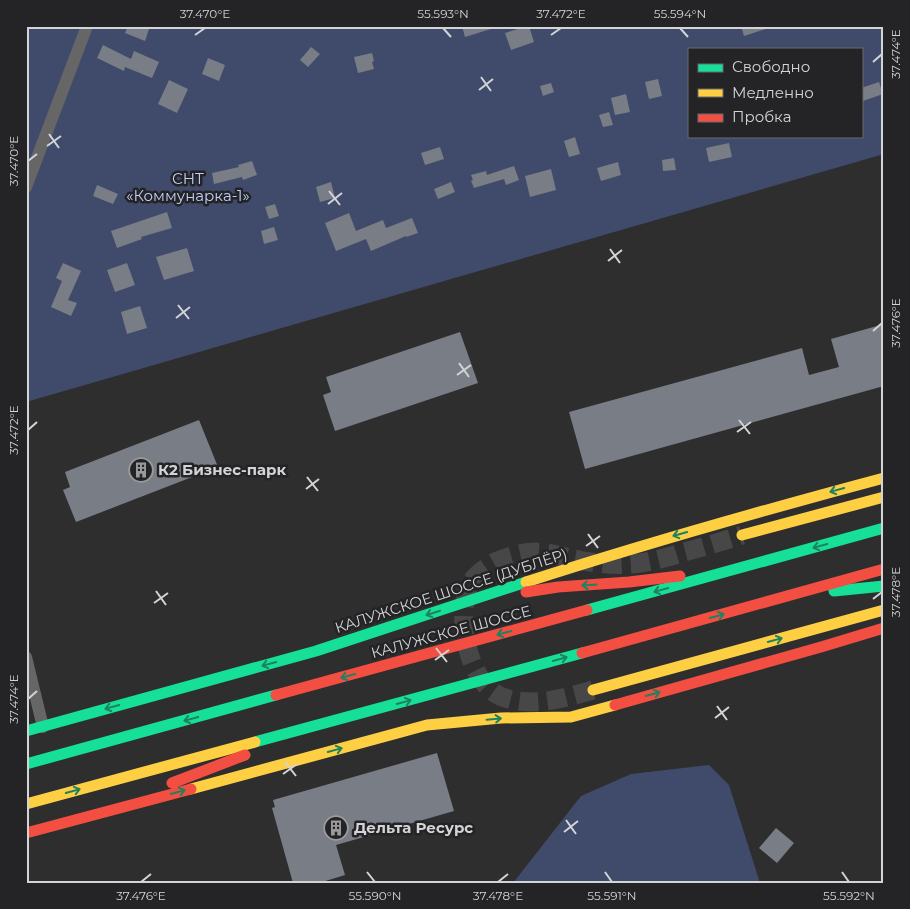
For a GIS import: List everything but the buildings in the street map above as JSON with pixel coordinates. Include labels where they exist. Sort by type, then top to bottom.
[{"type":"main road","name":"КАЛУЖСКОЕ ШОССЕ (ДУБЛЁР)","points":[[26,731],[316,651],[598,559],[747,515],[884,478]]},
{"type":"main road","points":[[742,535],[884,497]]},
{"type":"main road","name":"КАЛУЖСКОЕ ШОССЕ","points":[[26,764],[884,528]]},
{"type":"main road","points":[[480,598],[558,587],[629,582],[742,568]]},
{"type":"main road","points":[[26,804],[793,596],[884,569]]},
{"type":"main road","points":[[793,596],[884,586]]},
{"type":"main road","points":[[593,690],[884,610]]},
{"type":"main road","points":[[26,833],[427,725],[501,718],[571,717],[884,628]]},
{"type":"main road","points":[[80,818],[323,724]]},
{"type":"street","points":[[26,187],[87,26]]},
{"type":"street","points":[[26,657],[43,727]]},
{"type":"green space","name":"СНТ «Коммунарка-1»","points":[[26,26],[884,26],[884,154],[26,402]]},
{"type":"green space","points":[[709,765],[729,785],[760,883],[513,883],[581,796],[631,774]]},
{"type":"tunnel","points":[[593,690],[559,699],[523,702],[500,696],[489,688],[479,677],[472,662],[464,629],[466,597],[470,584],[475,577],[495,562],[525,553],[554,554],[572,559],[608,564],[636,563],[664,558],[742,535]]},
{"type":"traffic: fast","points":[[587,610],[884,528]]},
{"type":"traffic: fast","points":[[26,731],[316,651],[526,582]]},
{"type":"traffic: fast","points":[[834,591],[884,586]]},
{"type":"traffic: fast","points":[[255,742],[582,653]]},
{"type":"traffic: fast","points":[[26,764],[276,695]]},
{"type":"traffic: slow","points":[[526,582],[704,528],[884,478]]},
{"type":"traffic: slow","points":[[742,535],[884,497]]},
{"type":"traffic: slow","points":[[593,690],[884,610]]},
{"type":"traffic: slow","points":[[191,789],[427,725],[501,718],[571,717],[615,705]]},
{"type":"traffic: slow","points":[[26,804],[255,742]]},
{"type":"traffic: jam","points":[[582,653],[884,569]]},
{"type":"traffic: jam","points":[[526,592],[558,587],[680,576]]},
{"type":"traffic: jam","points":[[276,695],[587,610]]},
{"type":"traffic: jam","points":[[615,705],[884,628]]},
{"type":"traffic: jam","points":[[172,783],[245,755]]},
{"type":"traffic: jam","points":[[26,833],[191,789]]},
{"type":"place","name":"К2 Бизнес-парк","points":[[141,470]]},
{"type":"place","name":"Дельта Ресурс","points":[[336,828]]}]
